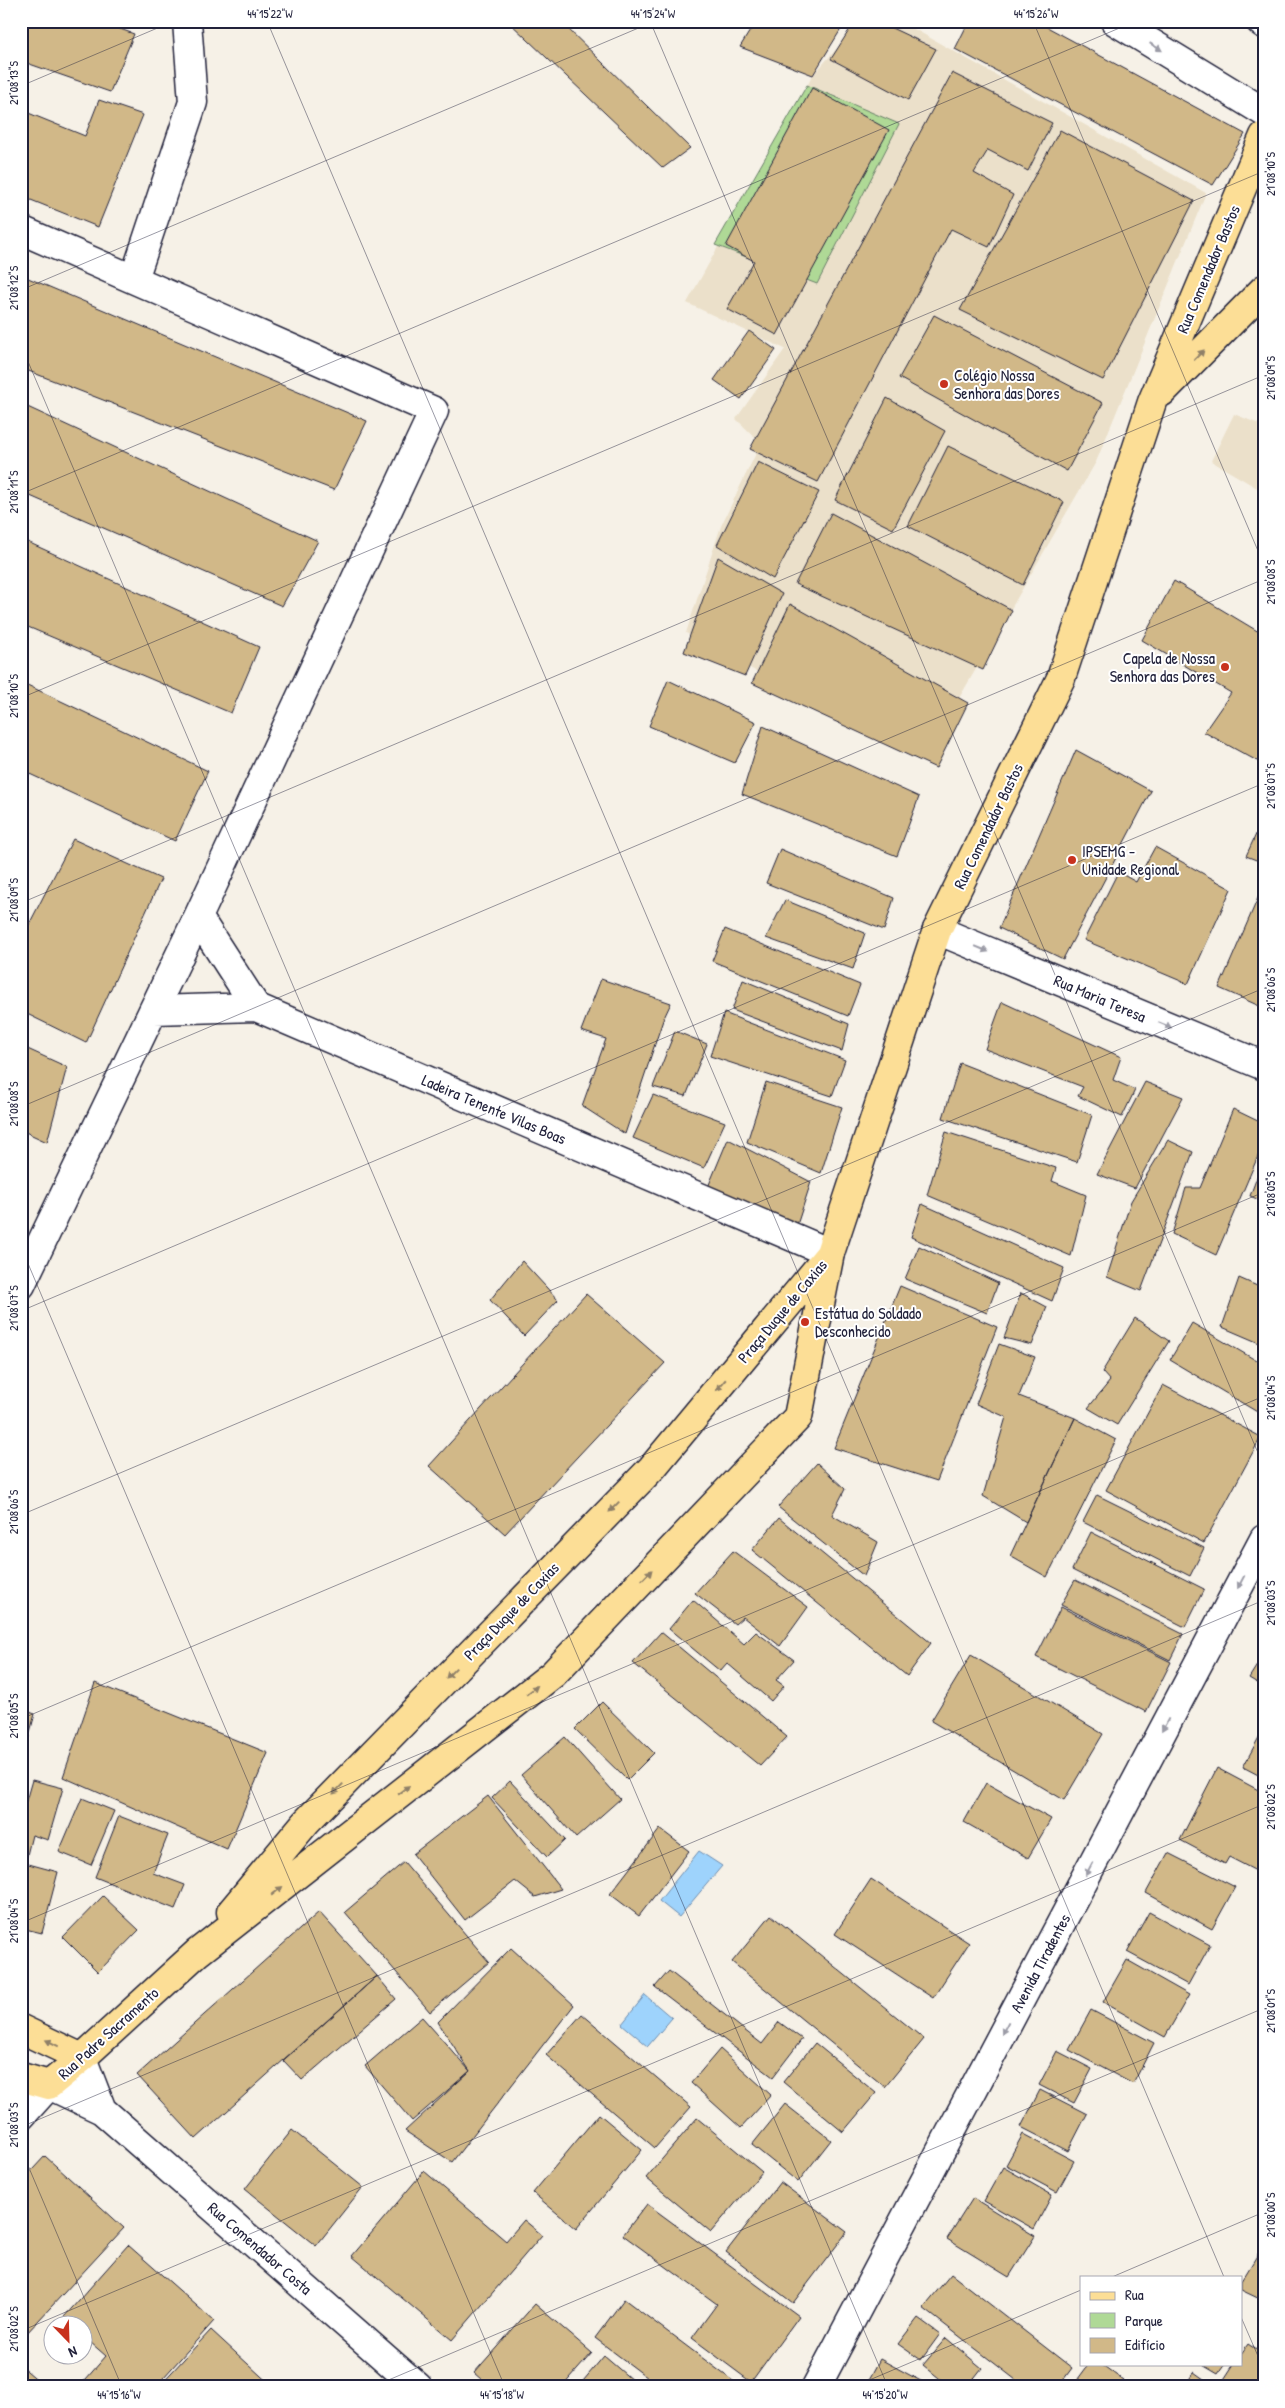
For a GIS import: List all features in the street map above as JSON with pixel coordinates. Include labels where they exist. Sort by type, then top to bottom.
[{"type":"main road","name":"Rua Comendador Bastos","points":[[830,1253],[937,930],[1061,678],[1152,402],[1264,136]]},
{"type":"main road","name":"Rua Comendador Bastos","points":[[1152,402],[1264,289]]},
{"type":"main road","name":"Praça Duque de Caxias","points":[[197,1953],[552,1674],[798,1416],[830,1253]]},
{"type":"main road","name":"Praça Duque de Caxias","points":[[197,1953],[306,1822],[652,1468],[830,1253]]},
{"type":"main road","name":"Rua Padre Sacramento","points":[[49,2085],[82,2058],[197,1953]]},
{"type":"main road","points":[[21,2029],[82,2058]]},
{"type":"main road","points":[[21,2077],[49,2085]]},
{"type":"street","points":[[134,279],[193,102],[187,21]]},
{"type":"street","points":[[1115,21],[1264,112]]},
{"type":"street","points":[[1260,21],[1264,24]]},
{"type":"street","points":[[21,1286],[198,917],[434,411],[134,279],[24,237]]},
{"type":"street","points":[[198,917],[256,1007]]},
{"type":"street","name":"Rua Maria Teresa","points":[[937,930],[1264,1066]]},
{"type":"street","points":[[154,1010],[256,1007]]},
{"type":"street","name":"Ladeira Tenente Vilas Boas","points":[[256,1007],[830,1253]]},
{"type":"street","name":"Avenida Tiradentes","points":[[816,2387],[1264,1538]]},
{"type":"street","name":"Rua Comendador Costa","points":[[82,2058],[102,2110]]},
{"type":"street","name":"Rua Comendador Costa","points":[[49,2085],[102,2110],[418,2387]]},
{"type":"street","name":"Rua Padre Sacramento","points":[[21,2116],[49,2085]]},
{"type":"shaded area","name":"Colégio Nossa Senhora das Dores","points":[[862,21],[900,21],[1206,193],[1096,462],[922,762],[686,633],[721,526],[761,443],[736,419],[785,349],[687,303],[813,75]]},
{"type":"shaded area","points":[[1234,414],[1264,426],[1264,492],[1211,461]]},
{"type":"green space","points":[[807,85],[899,124],[817,284],[715,245]]},
{"type":"water","points":[[699,1851],[722,1866],[679,1917],[659,1901]]},
{"type":"water","points":[[645,1995],[672,2018],[648,2046],[622,2024]]},
{"type":"building","points":[[21,21],[98,21],[134,34],[110,92],[21,61]]},
{"type":"building","points":[[508,21],[560,21],[690,148],[663,168]]},
{"type":"building","points":[[756,21],[846,21],[813,75],[740,47]]},
{"type":"building","points":[[855,21],[877,21],[936,49],[908,100],[831,59]]},
{"type":"building","points":[[969,21],[1036,21],[1245,134],[1213,185],[955,49]]},
{"type":"building","points":[[952,73],[1052,123],[1028,171],[988,150],[974,173],[1013,195],[989,247],[951,229],[818,482],[750,449]]},
{"type":"building","points":[[812,88],[889,130],[777,335],[727,309],[754,261],[726,246]]},
{"type":"building","points":[[99,100],[143,115],[98,227],[21,196],[21,110],[85,136]]},
{"type":"building","points":[[1060,130],[1194,201],[1103,380],[960,310]]},
{"type":"building","points":[[21,275],[367,421],[334,490],[21,368]]},
{"type":"building","points":[[934,315],[1103,403],[1067,471],[899,378]]},
{"type":"building","points":[[749,331],[776,350],[741,399],[714,380]]},
{"type":"building","points":[[887,398],[945,431],[893,529],[835,500]]},
{"type":"building","points":[[21,404],[318,541],[282,606],[21,492]]},
{"type":"building","points":[[948,446],[1064,502],[1023,585],[908,526]]},
{"type":"building","points":[[758,462],[819,492],[773,579],[717,545]]},
{"type":"building","points":[[831,513],[1012,610],[983,670],[795,584]]},
{"type":"building","points":[[21,539],[259,647],[231,713],[21,624]]},
{"type":"building","points":[[718,557],[782,594],[745,676],[684,652]]},
{"type":"building","name":"Capela de Nossa Senhora das Dores","points":[[1174,581],[1264,635],[1264,753],[1259,762],[1204,732],[1231,693],[1142,640]]},
{"type":"building","points":[[790,604],[968,703],[936,768],[752,683]]},
{"type":"building","points":[[668,680],[756,722],[735,763],[649,726]]},
{"type":"building","points":[[21,682],[208,771],[175,841],[21,770]]},
{"type":"building","points":[[763,726],[919,797],[897,856],[742,794]]},
{"type":"building","name":"IPSEMG - Unidade Regional","points":[[1076,750],[1151,791],[1063,959],[999,928]]},
{"type":"building","points":[[1264,817],[1264,863],[1246,856]]},
{"type":"building","points":[[73,839],[161,879],[86,1043],[21,1011],[21,940]]},
{"type":"building","points":[[1155,847],[1231,889],[1188,984],[1084,940],[1118,872],[1136,882]]},
{"type":"building","points":[[780,849],[894,898],[884,930],[766,883]]},
{"type":"building","points":[[1264,884],[1264,1008],[1219,988]]},
{"type":"building","points":[[785,900],[865,933],[853,969],[766,938]]},
{"type":"building","points":[[725,929],[860,985],[848,1016],[712,961]]},
{"type":"building","points":[[601,979],[671,1003],[663,1020],[625,1134],[582,1106],[606,1039],[581,1031]]},
{"type":"building","points":[[743,980],[849,1024],[842,1051],[732,1010]]},
{"type":"building","points":[[1002,1002],[1121,1057],[1113,1080],[1135,1090],[1122,1117],[1078,1096],[1083,1087],[985,1049]]},
{"type":"building","points":[[724,1013],[845,1060],[832,1096],[710,1056]]},
{"type":"building","points":[[675,1031],[707,1044],[686,1096],[653,1087]]},
{"type":"building","points":[[21,1046],[67,1067],[47,1142],[21,1130]]},
{"type":"building","points":[[960,1063],[1092,1115],[1077,1162],[943,1118]]},
{"type":"building","points":[[766,1082],[842,1107],[821,1173],[747,1142]]},
{"type":"building","points":[[1145,1082],[1183,1097],[1135,1188],[1097,1174]]},
{"type":"building","points":[[653,1095],[725,1122],[704,1168],[633,1138]]},
{"type":"building","points":[[1233,1109],[1264,1124],[1264,1142],[1216,1255],[1172,1234],[1186,1188],[1200,1188]]},
{"type":"building","points":[[946,1132],[1056,1168],[1052,1181],[1086,1195],[1071,1256],[927,1195]]},
{"type":"building","points":[[728,1139],[811,1182],[797,1225],[708,1187]]},
{"type":"building","points":[[1168,1140],[1193,1152],[1141,1291],[1107,1277],[1131,1201]]},
{"type":"building","points":[[1264,1162],[1264,1202],[1250,1196]]},
{"type":"building","points":[[922,1204],[1064,1268],[1052,1301],[911,1237]]},
{"type":"building","points":[[919,1246],[998,1283],[987,1313],[905,1279]]},
{"type":"building","points":[[522,1261],[558,1300],[524,1336],[490,1300]]},
{"type":"building","points":[[1239,1278],[1264,1289],[1264,1345],[1222,1327]]},
{"type":"building","points":[[900,1286],[997,1327],[937,1481],[834,1448]]},
{"type":"building","points":[[1021,1293],[1047,1307],[1032,1345],[1004,1338]]},
{"type":"building","points":[[586,1294],[665,1363],[505,1534],[429,1466]]},
{"type":"building","points":[[1135,1318],[1169,1341],[1117,1425],[1088,1408],[1110,1381],[1102,1372]]},
{"type":"building","points":[[1192,1323],[1264,1365],[1264,1416],[1170,1360]]},
{"type":"building","points":[[999,1344],[1035,1357],[1019,1396],[1075,1418],[1026,1522],[983,1496],[1006,1417],[976,1404]]},
{"type":"building","points":[[1163,1385],[1261,1437],[1204,1543],[1106,1490]]},
{"type":"building","points":[[1075,1418],[1116,1440],[1047,1577],[1010,1556]]},
{"type":"building","points":[[817,1463],[845,1489],[832,1515],[878,1542],[864,1576],[778,1507]]},
{"type":"building","points":[[1097,1495],[1204,1548],[1190,1576],[1083,1522]]},
{"type":"building","points":[[779,1518],[931,1643],[907,1676],[752,1550]]},
{"type":"building","points":[[1091,1532],[1204,1589],[1185,1627],[1072,1570]]},
{"type":"building","points":[[733,1551],[808,1607],[780,1646],[743,1617],[735,1624],[695,1593]]},
{"type":"building","points":[[1075,1580],[1183,1634],[1170,1660],[1061,1605]]},
{"type":"building","points":[[693,1600],[744,1644],[756,1632],[794,1660],[776,1680],[784,1686],[771,1701],[727,1663],[720,1671],[669,1629]]},
{"type":"building","points":[[1061,1607],[1171,1662],[1146,1712],[1036,1657]]},
{"type":"building","points":[[661,1632],[787,1737],[760,1766],[633,1663]]},
{"type":"building","points":[[1264,1654],[1264,1687],[1249,1678]]},
{"type":"building","points":[[971,1655],[1103,1734],[1064,1800],[931,1721]]},
{"type":"building","points":[[95,1683],[268,1753],[227,1849],[63,1777]]},
{"type":"building","points":[[602,1702],[654,1753],[627,1780],[575,1729]]},
{"type":"building","points":[[21,1709],[35,1714],[21,1765]]},
{"type":"building","points":[[1264,1728],[1264,1778],[1243,1767]]},
{"type":"building","points":[[565,1737],[620,1799],[576,1838],[521,1775]]},
{"type":"building","points":[[1217,1768],[1264,1793],[1264,1875],[1229,1857],[1225,1864],[1180,1840]]},
{"type":"building","points":[[32,1780],[63,1788],[48,1840],[32,1835],[25,1863],[58,1872],[42,1933],[21,1928],[21,1818]]},
{"type":"building","points":[[510,1781],[565,1840],[547,1857],[492,1798]]},
{"type":"building","points":[[986,1783],[1051,1819],[1028,1858],[964,1822]]},
{"type":"building","points":[[488,1796],[561,1889],[535,1897],[515,1881],[465,1920],[413,1854]]},
{"type":"building","points":[[82,1798],[114,1811],[91,1865],[59,1852]]},
{"type":"building","points":[[119,1816],[168,1835],[153,1873],[185,1885],[175,1909],[95,1877]]},
{"type":"building","points":[[660,1829],[689,1851],[639,1916],[610,1894]]},
{"type":"building","points":[[1168,1853],[1235,1887],[1212,1929],[1146,1893]]},
{"type":"building","points":[[404,1862],[489,1962],[430,2012],[345,1912]]},
{"type":"building","points":[[871,1879],[969,1943],[933,1998],[835,1934]]},
{"type":"building","points":[[103,1896],[139,1930],[98,1972],[63,1937]]},
{"type":"building","points":[[319,1912],[377,1976],[196,2139],[137,2075]]},
{"type":"building","points":[[1149,1912],[1210,1945],[1188,1985],[1127,1952]]},
{"type":"building","points":[[771,1915],[924,2039],[885,2087],[732,1962]]},
{"type":"building","points":[[511,1948],[574,2005],[452,2162],[405,2131],[470,2071],[438,2022]]},
{"type":"building","points":[[1127,1960],[1189,1995],[1165,2037],[1103,2002]]},
{"type":"building","points":[[669,1971],[762,2044],[779,2022],[802,2039],[773,2077],[655,1987]]},
{"type":"building","points":[[377,1976],[396,1999],[302,2080],[283,2060]]},
{"type":"building","points":[[1091,2010],[1154,2043],[1133,2084],[1069,2050]]},
{"type":"building","points":[[582,2014],[691,2107],[655,2148],[546,2055]]},
{"type":"building","points":[[422,2017],[470,2071],[412,2121],[365,2066]]},
{"type":"building","points":[[815,2043],[876,2093],[843,2132],[783,2082]]},
{"type":"building","points":[[720,2049],[771,2095],[741,2128],[691,2083]]},
{"type":"building","points":[[1057,2051],[1092,2069],[1074,2103],[1039,2085]]},
{"type":"building","points":[[1040,2090],[1087,2114],[1068,2151],[1021,2127]]},
{"type":"building","points":[[785,2104],[831,2140],[798,2182],[752,2145]]},
{"type":"building","points":[[599,2114],[642,2150],[576,2229],[533,2193]]},
{"type":"building","points":[[697,2118],[762,2172],[711,2232],[646,2178]]},
{"type":"building","points":[[292,2130],[363,2187],[316,2246],[245,2189]]},
{"type":"building","points":[[1023,2134],[1074,2161],[1057,2192],[1006,2165]]},
{"type":"building","points":[[45,2156],[124,2228],[26,2334],[21,2329],[21,2182]]},
{"type":"building","points":[[1003,2167],[1052,2195],[1034,2229],[984,2201]]},
{"type":"building","points":[[424,2171],[506,2241],[524,2220],[542,2235],[452,2340],[352,2256]]},
{"type":"building","points":[[780,2182],[847,2232],[793,2303],[726,2252]]},
{"type":"building","points":[[973,2198],[1035,2236],[1009,2277],[947,2239]]},
{"type":"building","points":[[647,2204],[799,2316],[751,2382],[692,2338],[717,2304],[623,2235]]},
{"type":"building","points":[[1264,2244],[1264,2301],[1242,2290],[1242,2280]]},
{"type":"building","points":[[128,2245],[214,2321],[155,2387],[79,2387],[106,2356],[92,2344],[92,2316],[65,2316]]},
{"type":"building","points":[[951,2274],[1072,2368],[1058,2387],[1011,2387],[1016,2380],[923,2308]]},
{"type":"building","points":[[624,2299],[741,2387],[660,2387],[595,2338]]},
{"type":"building","points":[[535,2304],[592,2353],[562,2387],[490,2387],[474,2373]]},
{"type":"building","points":[[918,2318],[940,2334],[921,2360],[898,2344]]},
{"type":"building","points":[[211,2330],[273,2387],[158,2387]]},
{"type":"building","points":[[946,2338],[982,2368],[967,2387],[950,2387],[923,2365]]},
{"type":"building","points":[[1248,2344],[1264,2355],[1264,2387],[1225,2387],[1221,2384],[1233,2366],[1242,2366],[1242,2353]]},
{"type":"building","points":[[604,2356],[640,2387],[578,2387]]},
{"type":"building","points":[[880,2359],[932,2387],[865,2387]]},
{"type":"building","points":[[21,2366],[46,2387],[21,2387]]},
{"type":"building","points":[[1088,2366],[1104,2366],[1124,2381],[1120,2387],[1072,2387]]},
{"type":"building","points":[[1204,2366],[1224,2366],[1218,2374]]},
{"type":"building","points":[[1194,2372],[1215,2387],[1197,2387],[1188,2381]]},
{"type":"place","name":"Colégio Nossa Senhora das Dores","points":[[944,384]]},
{"type":"place","name":"Capela de Nossa Senhora das Dores","points":[[1225,667]]},
{"type":"place","name":"IPSEMG - Unidade Regional","points":[[1072,860]]},
{"type":"place","name":"Estátua do Soldado Desconhecido","points":[[805,1322]]}]
